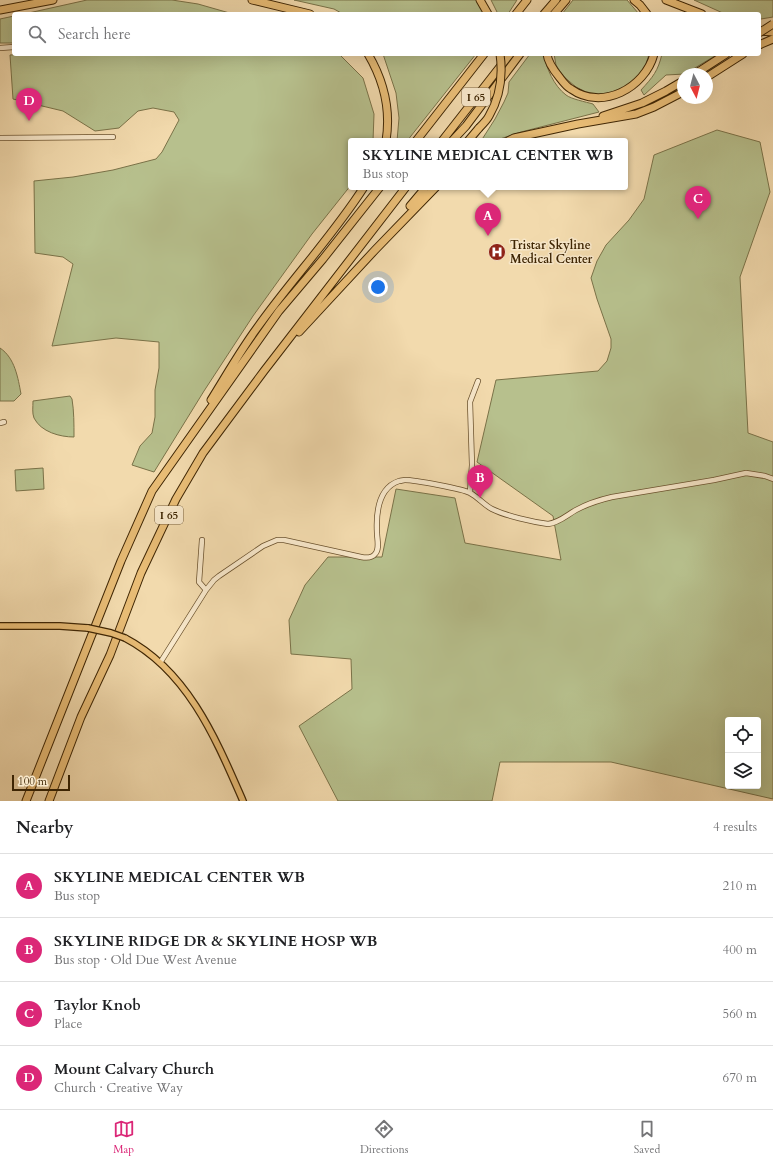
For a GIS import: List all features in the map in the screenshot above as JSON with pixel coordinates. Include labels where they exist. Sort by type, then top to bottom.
[{"type":"highway","points":[[0,10],[53,0]]},
{"type":"highway","points":[[252,0],[302,12]]},
{"type":"highway","points":[[480,0],[487,12]]},
{"type":"highway","points":[[515,12],[522,0]]},
{"type":"highway","points":[[516,12],[527,0]]},
{"type":"highway","points":[[634,0],[645,12]]},
{"type":"highway","points":[[666,0],[697,12]]},
{"type":"highway","points":[[547,12],[561,2]]},
{"type":"highway","points":[[555,12],[561,2]]},
{"type":"highway","points":[[761,31],[773,24]]},
{"type":"highway","points":[[761,32],[773,32]]},
{"type":"highway","points":[[761,44],[773,39]]},
{"type":"highway","points":[[369,56],[377,70],[384,90],[388,115],[387,138]]},
{"type":"highway","name":"I 65","points":[[418,138],[482,56]]},
{"type":"highway","points":[[471,138],[489,117],[500,88],[500,56]]},
{"type":"highway","name":"I 65","points":[[444,138],[508,56]]},
{"type":"highway","points":[[455,138],[466,126],[518,56]]},
{"type":"highway","points":[[547,56],[558,76],[570,89],[585,96],[594,98],[613,96],[630,88],[646,73],[650,67],[653,56]]},
{"type":"highway","points":[[704,68],[723,56]]},
{"type":"highway","points":[[713,73],[740,56]]},
{"type":"highway","points":[[578,124],[642,103],[677,85]]},
{"type":"highway","points":[[514,138],[578,124],[636,114],[677,95]]},
{"type":"highway","points":[[175,458],[256,328],[322,245],[362,190]]},
{"type":"highway","name":"I 65","points":[[26,801],[121,561],[152,492],[279,311],[323,259],[378,190]]},
{"type":"highway","name":"I 65","points":[[49,801],[81,717],[110,655],[141,573],[176,498],[203,453],[264,371],[404,190]]},
{"type":"highway","points":[[375,250],[424,190]]},
{"type":"highway","points":[[264,371],[375,250],[433,190]]},
{"type":"main road","points":[[0,626],[60,626],[88,628],[125,638],[146,651],[174,676],[186,690],[205,721],[224,757],[243,801]]},
{"type":"street","points":[[0,48],[12,47]]},
{"type":"street","points":[[0,138],[113,137]]},
{"type":"street","points":[[470,492],[472,465],[470,402],[478,381]]},
{"type":"street","points":[[160,663],[206,590],[214,580],[263,546],[277,540],[284,540],[367,558],[376,553],[378,548],[377,518],[381,500],[384,493],[396,482],[404,480],[420,482],[470,492],[491,508],[503,513],[548,524],[554,523],[601,499],[714,480],[746,473],[773,479]]},
{"type":"street","points":[[202,540],[199,582],[206,590]]},
{"type":"green space","points":[[87,0],[172,0],[198,4],[226,12],[33,12]]},
{"type":"green space","points":[[294,0],[477,0],[485,12],[339,12],[334,9]]},
{"type":"green space","points":[[491,0],[517,0],[509,12],[497,12]]},
{"type":"green space","points":[[573,0],[627,0],[637,12],[564,12]]},
{"type":"green space","points":[[694,0],[773,0],[773,17],[761,19],[761,12],[721,12]]},
{"type":"green space","points":[[12,16],[12,43],[0,43],[0,19]]},
{"type":"green space","points":[[10,55],[341,56],[363,78],[374,114],[373,138],[348,138],[348,189],[312,234],[253,316],[154,472],[132,465],[140,446],[152,433],[155,417],[155,390],[159,368],[159,342],[116,338],[52,346],[73,264],[63,257],[35,253],[34,181],[73,177],[113,170],[156,159],[162,152],[179,120],[174,112],[153,108],[138,111],[119,128],[95,131],[63,111],[13,99]]},
{"type":"green space","points":[[384,56],[474,56],[409,138],[397,138],[399,118],[396,93]]},
{"type":"green space","points":[[528,56],[545,56],[551,76],[558,87],[571,98],[593,104],[599,112],[503,138],[483,138],[504,102],[508,93],[509,82]]},
{"type":"green space","points":[[554,56],[648,56],[645,68],[639,78],[625,89],[600,95],[588,93],[576,87],[563,76],[556,65]]},
{"type":"green space","points":[[661,56],[715,56],[695,68],[677,68],[677,74],[666,75],[644,95],[641,90],[654,74]]},
{"type":"green space","points":[[717,130],[760,142],[770,192],[740,277],[748,433],[773,442],[773,799],[729,789],[761,789],[761,717],[725,717],[725,788],[611,762],[500,762],[492,801],[338,801],[299,726],[352,689],[351,659],[291,654],[289,620],[305,585],[328,557],[382,557],[396,489],[455,498],[465,543],[561,560],[553,516],[477,462],[496,380],[598,371],[607,361],[611,348],[611,339],[591,278],[597,261],[606,245],[629,220],[644,199],[654,155]]},
{"type":"green space","points":[[0,348],[9,357],[17,375],[21,394],[14,401],[0,401]]},
{"type":"green space","points":[[70,396],[72,399],[73,408],[74,437],[51,433],[37,423],[33,414],[33,401]]},
{"type":"green space","points":[[43,468],[44,489],[16,491],[15,470]]},
{"type":"place","name":"Mount Calvary Church","points":[[29,121]]},
{"type":"place","name":"Taylor Knob","points":[[698,219]]},
{"type":"place","name":"SKYLINE MEDICAL CENTER WB","points":[[488,236]]},
{"type":"place","name":"Tristar Skyline Medical Center","points":[[497,252]]},
{"type":"place","name":"SKYLINE RIDGE DR & SKYLINE HOSP WB","points":[[480,498]]}]
